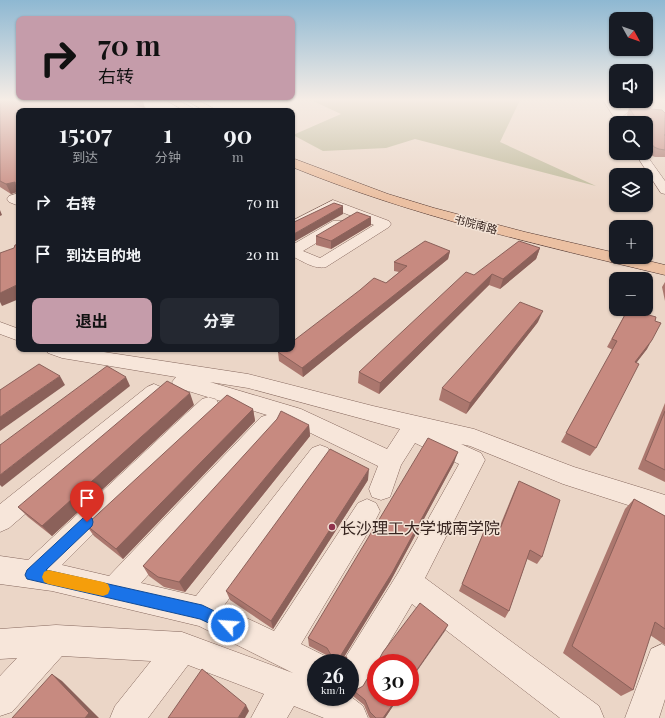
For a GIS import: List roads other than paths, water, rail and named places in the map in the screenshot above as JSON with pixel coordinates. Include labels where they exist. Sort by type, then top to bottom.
[{"type":"main road","name":"书院南路","points":[[295,152],[343,173],[407,196],[532,230],[609,247]]},
{"type":"main road","name":"书院南路","points":[[295,163],[329,178],[397,202],[528,238],[665,270]]},
{"type":"main road","points":[[653,257],[665,260]]},
{"type":"street","points":[[645,160],[665,190]]},
{"type":"street","points":[[649,166],[665,168]]},
{"type":"street","points":[[295,224],[333,204],[384,224],[321,264],[295,252]]},
{"type":"street","points":[[295,249],[356,213]]},
{"type":"street","points":[[0,328],[16,335]]},
{"type":"street","points":[[67,352],[116,368],[198,386],[293,415],[391,462]]},
{"type":"street","points":[[73,352],[248,381],[373,414],[474,438],[571,476],[665,506]]},
{"type":"street","points":[[0,520],[154,392]]},
{"type":"street","points":[[32,575],[209,405]]},
{"type":"street","points":[[114,592],[269,423]]},
{"type":"street","points":[[280,650],[374,500],[391,462],[411,431],[473,460],[408,583],[359,664]]},
{"type":"street","points":[[202,612],[320,455]]},
{"type":"street","points":[[0,570],[52,577],[202,612],[307,664]]},
{"type":"street","points":[[408,583],[587,718]]},
{"type":"street","points":[[0,700],[56,640]]},
{"type":"street","points":[[0,644],[56,640],[182,647],[336,706],[351,718]]},
{"type":"street","points":[[127,718],[182,647]]},
{"type":"street","points":[[642,718],[662,660],[665,662]]},
{"type":"street","points":[[268,718],[287,687]]},
{"type":"place","name":"长沙理工大学城南学院","points":[[332,527]]}]
